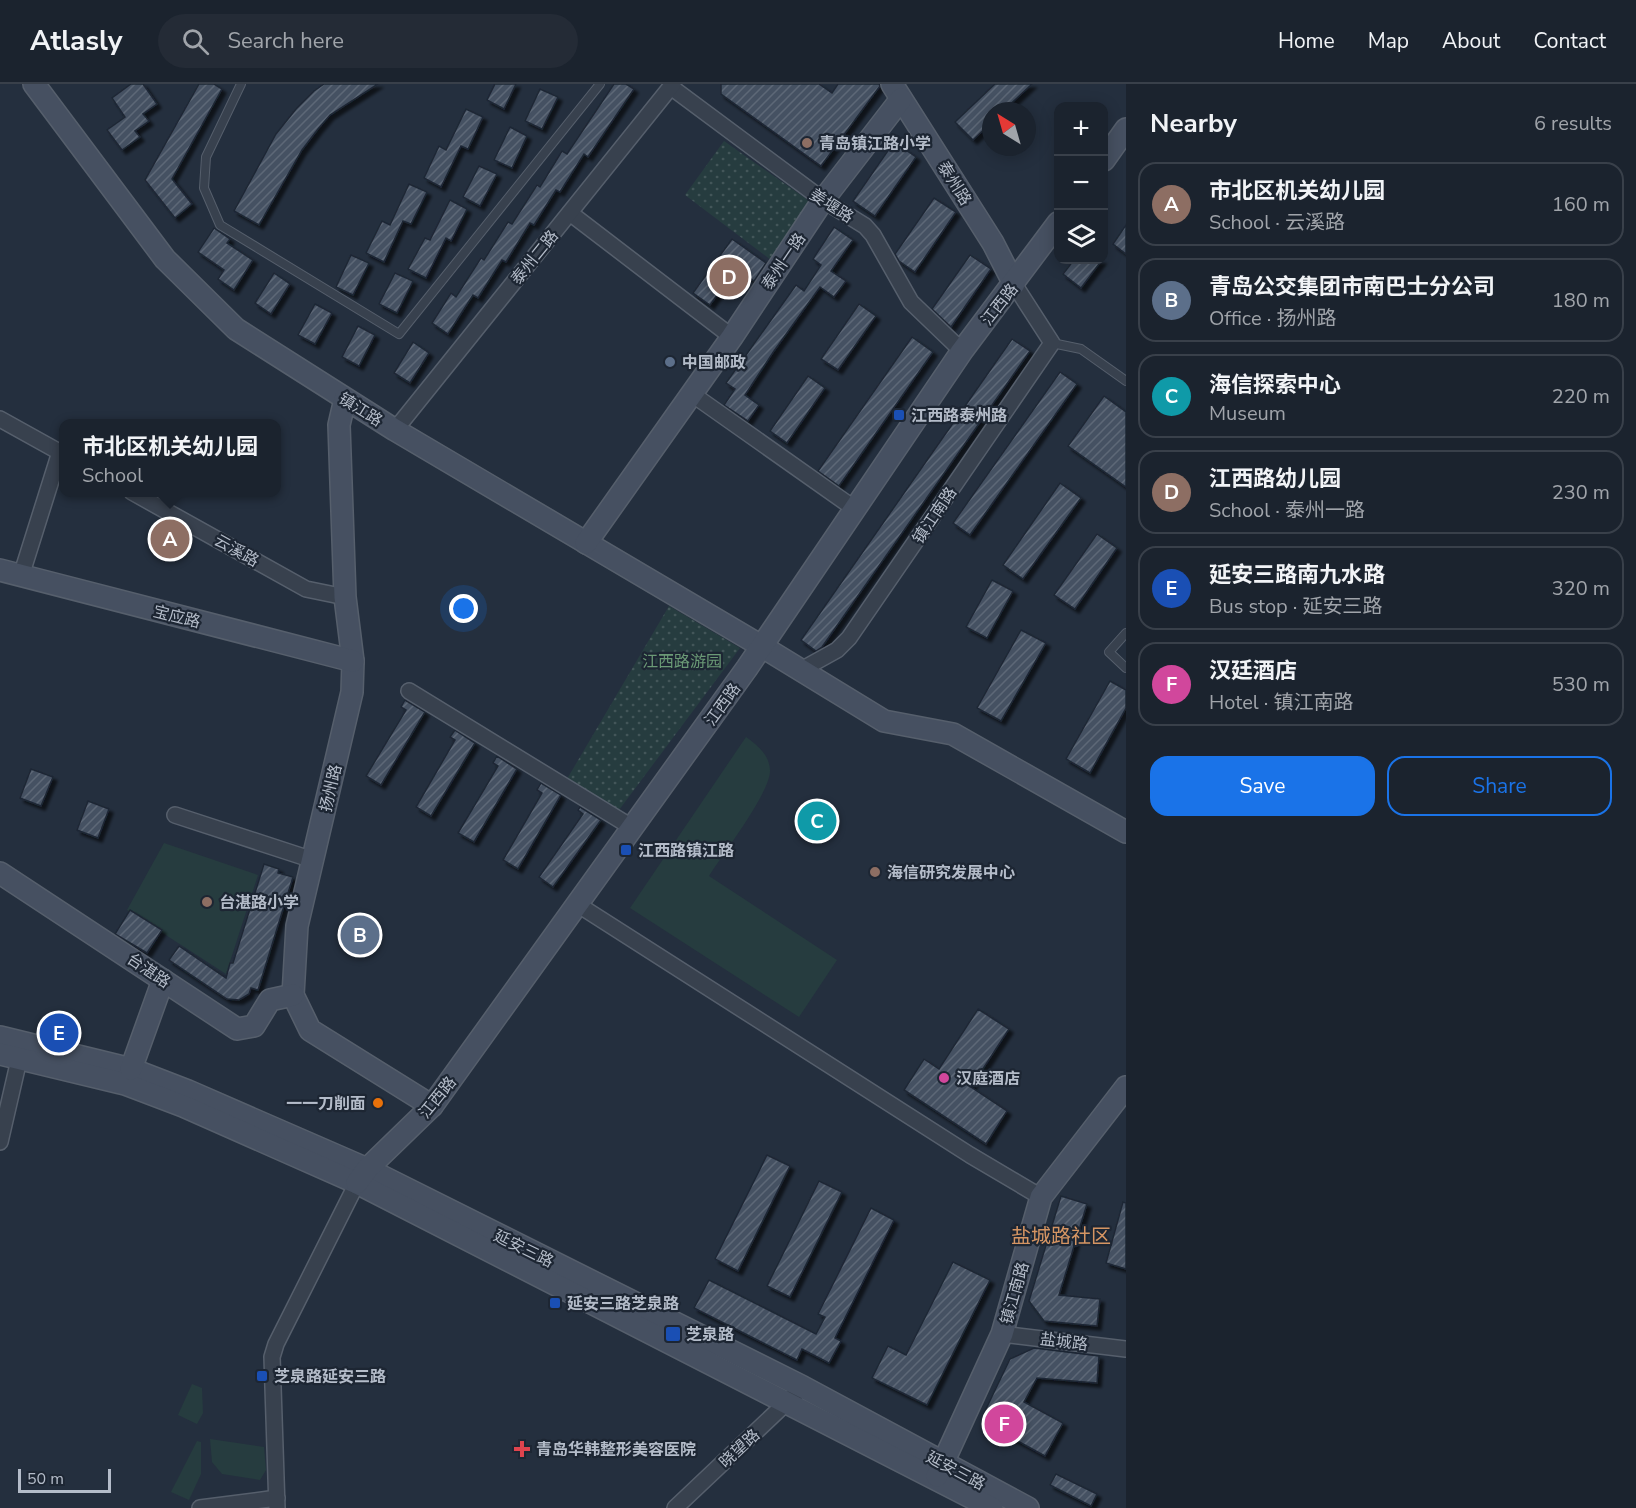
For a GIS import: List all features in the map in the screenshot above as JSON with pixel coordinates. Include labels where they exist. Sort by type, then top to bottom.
[{"type":"street","name":"镇江路","points":[[34,84],[165,259],[236,329],[395,430],[763,647]]},
{"type":"street","name":"姜堰路","points":[[672,85],[823,200],[865,226],[873,235],[911,302],[962,351]]},
{"type":"street","name":"泰州二路","points":[[395,430],[672,85]]},
{"type":"street","name":"泰州一路","points":[[586,543],[732,337],[896,91]]},
{"type":"street","name":"泰州路","points":[[896,91],[993,243],[1014,284]]},
{"type":"street","points":[[1107,156],[1126,129]]},
{"type":"street","points":[[570,213],[732,337]]},
{"type":"street","name":"江西路","points":[[362,1176],[432,1106],[763,647],[962,351],[1054,230]]},
{"type":"street","points":[[1014,284],[1052,343]]},
{"type":"street","name":"镇江南路","points":[[801,670],[837,650],[849,638],[1052,343]]},
{"type":"street","points":[[692,394],[855,509]]},
{"type":"street","name":"扬州路","points":[[345,399],[339,425],[345,597],[353,661],[352,692],[297,926],[293,995],[310,1030],[432,1106]]},
{"type":"street","points":[[0,418],[59,451]]},
{"type":"street","points":[[21,576],[59,462]]},
{"type":"street","name":"云溪路","points":[[141,497],[306,589],[345,597]]},
{"type":"street","name":"宝应路","points":[[0,570],[353,661]]},
{"type":"street","points":[[763,647],[884,721],[953,734],[1126,832]]},
{"type":"street","points":[[409,691],[633,828]]},
{"type":"street","points":[[175,815],[312,860]]},
{"type":"street","name":"台湛路","points":[[0,873],[237,1029],[254,1026],[270,1000],[293,995]]},
{"type":"street","points":[[577,904],[970,1155],[1041,1197]]},
{"type":"street","points":[[130,1069],[163,980]]},
{"type":"street","name":"延安三路","points":[[0,1037],[14,1051],[126,1084],[362,1176],[788,1403],[939,1471]]},
{"type":"street","points":[[0,1142],[14,1051]]},
{"type":"street","name":"延安三路","points":[[14,1051],[130,1069],[188,1090],[803,1387],[991,1503],[1028,1508]]},
{"type":"street","name":"镇江南路","points":[[939,1471],[1002,1334],[1041,1197],[1126,1087]]},
{"type":"street","points":[[200,1508],[277,1503],[272,1357],[276,1344],[362,1176]]},
{"type":"street","name":"盐城路","points":[[1002,1334],[1126,1349]]},
{"type":"street","name":"晓望路","points":[[675,1508],[803,1387]]},
{"type":"lane","points":[[241,84],[206,157],[204,188],[220,225],[399,334],[600,84]]},
{"type":"lane","points":[[1052,343],[1081,349],[1126,381]]},
{"type":"lane","points":[[1126,633],[1109,652],[1126,668]]},
{"type":"green space","points":[[724,141],[815,205],[775,263],[685,195]]},
{"type":"green space","name":"江西路游园","points":[[669,606],[740,648],[619,810],[567,779]]},
{"type":"green space","points":[[746,737],[765,755],[770,770],[768,780],[755,808],[709,876],[837,960],[799,1017],[630,908]]},
{"type":"green space","points":[[164,843],[258,875],[226,974],[127,910]]},
{"type":"green space","points":[[192,1384],[202,1388],[203,1413],[197,1424],[178,1415]]},
{"type":"green space","points":[[210,1439],[264,1447],[266,1470],[260,1480],[222,1474],[212,1462]]},
{"type":"green space","points":[[197,1441],[201,1442],[201,1474],[189,1500],[171,1492]]},
{"type":"building","points":[[131,84],[143,84],[157,104],[143,114],[149,121],[135,131],[140,137],[122,150],[107,130],[125,117],[112,98]]},
{"type":"building","points":[[199,84],[214,84],[222,89],[172,179],[192,204],[175,218],[145,180]]},
{"type":"building","points":[[324,84],[378,84],[330,115],[318,129],[302,150],[259,225],[234,211],[276,134],[296,109]]},
{"type":"building","points":[[495,84],[516,84],[504,109],[487,100]]},
{"type":"building","points":[[614,84],[626,84],[634,89],[588,157],[584,154],[560,192],[556,190],[534,225],[530,223],[506,262],[502,260],[478,298],[473,295],[448,334],[432,323],[451,293],[456,297],[481,258],[484,260],[508,222],[512,224],[537,185],[540,187],[562,151],[567,154]]},
{"type":"building","name":"青岛镇江路小学","points":[[721,84],[819,84],[832,93],[838,84],[879,84],[880,86],[821,166],[721,94]]},
{"type":"building","points":[[995,84],[1032,84],[1013,102],[982,102],[982,132],[973,140],[955,122]]},
{"type":"building","points":[[540,89],[558,97],[542,129],[525,121]]},
{"type":"building","points":[[466,109],[483,117],[468,149],[461,146],[441,187],[424,178],[439,146],[446,150]]},
{"type":"building","points":[[510,127],[527,136],[512,168],[494,160]]},
{"type":"building","points":[[894,142],[916,157],[875,216],[853,201]]},
{"type":"building","points":[[479,166],[497,174],[480,206],[463,197]]},
{"type":"building","points":[[409,184],[427,192],[411,224],[403,221],[384,262],[366,253],[382,221],[390,225]]},
{"type":"building","points":[[934,198],[956,212],[915,272],[899,261],[895,254]]},
{"type":"building","points":[[450,200],[467,209],[451,241],[446,238],[426,278],[408,269],[425,238],[430,240]]},
{"type":"building","points":[[1126,225],[1126,254],[1113,244]]},
{"type":"building","points":[[834,227],[853,240],[831,271],[846,281],[834,297],[820,287],[774,351],[745,395],[759,405],[748,421],[724,405],[735,389],[726,383],[796,285],[804,291],[821,265],[813,259]]},
{"type":"building","points":[[214,228],[230,239],[227,243],[253,260],[234,290],[218,279],[224,270],[198,252]]},
{"type":"building","points":[[732,239],[766,263],[754,281],[736,269],[710,305],[693,293]]},
{"type":"building","points":[[351,255],[369,263],[353,295],[336,287]]},
{"type":"building","points":[[970,255],[991,269],[951,327],[932,309]]},
{"type":"building","points":[[1071,264],[1099,264],[1081,288],[1063,274]]},
{"type":"building","points":[[274,273],[290,284],[271,314],[255,303]]},
{"type":"building","points":[[395,273],[413,281],[397,313],[379,304]]},
{"type":"building","points":[[315,304],[332,313],[315,344],[298,335]]},
{"type":"building","points":[[859,304],[876,316],[838,370],[821,359]]},
{"type":"building","points":[[358,326],[375,335],[359,366],[342,357]]},
{"type":"building","points":[[912,337],[933,352],[839,486],[818,471]]},
{"type":"building","points":[[1012,339],[1030,351],[822,647],[816,651],[801,640]]},
{"type":"building","points":[[413,342],[429,353],[410,383],[394,373]]},
{"type":"building","points":[[1060,372],[1077,384],[970,535],[953,523]]},
{"type":"building","points":[[808,376],[825,388],[787,443],[770,431]]},
{"type":"building","points":[[1104,396],[1126,412],[1126,487],[1068,446]]},
{"type":"building","points":[[1060,483],[1081,498],[1023,579],[1003,565]]},
{"type":"building","points":[[1097,534],[1117,548],[1075,609],[1054,595]]},
{"type":"building","points":[[992,580],[1013,591],[987,638],[966,627]]},
{"type":"building","points":[[1021,630],[1046,643],[1001,721],[977,708]]},
{"type":"building","points":[[1110,681],[1126,690],[1126,708],[1090,773],[1066,759]]},
{"type":"building","points":[[405,700],[425,712],[381,785],[366,776],[406,710],[401,707]]},
{"type":"building","points":[[455,730],[475,743],[431,816],[416,807],[455,740],[450,737]]},
{"type":"building","points":[[497,756],[517,769],[474,842],[458,833],[498,766],[493,763]]},
{"type":"building","points":[[31,769],[53,777],[41,806],[20,798]]},
{"type":"building","points":[[541,783],[561,795],[518,869],[503,860],[542,793],[537,790]]},
{"type":"building","points":[[88,801],[109,809],[98,838],[77,830]]},
{"type":"building","points":[[580,807],[601,820],[553,887],[539,877],[583,814],[578,810]]},
{"type":"building","points":[[264,864],[279,869],[278,873],[293,877],[258,990],[251,988],[249,994],[239,1000],[227,999],[169,960],[179,946],[226,978],[230,963],[233,963]]},
{"type":"building","points":[[130,910],[162,930],[147,953],[115,934]]},
{"type":"building","name":"汉庭酒店","points":[[978,1009],[1009,1029],[971,1087],[1007,1111],[986,1144],[904,1090],[924,1059],[939,1069]]},
{"type":"building","points":[[767,1155],[790,1166],[738,1271],[715,1259]]},
{"type":"building","points":[[819,1181],[842,1192],[790,1297],[767,1286]]},
{"type":"building","points":[[1061,1196],[1087,1204],[1059,1295],[1100,1299],[1097,1326],[1044,1321],[1029,1301]]},
{"type":"building","points":[[1123,1202],[1126,1203],[1126,1269],[1106,1263]]},
{"type":"building","points":[[871,1208],[894,1220],[835,1338],[841,1341],[829,1363],[802,1349],[797,1360],[694,1308],[709,1280],[816,1334],[825,1317],[818,1314]]},
{"type":"building","points":[[953,1262],[990,1280],[927,1405],[872,1378],[888,1346],[906,1355]]},
{"type":"building","points":[[1034,1348],[1099,1356],[1097,1383],[1037,1378],[1024,1402],[1063,1423],[1045,1456],[990,1426],[985,1411],[1010,1359]]},
{"type":"building","points":[[1056,1474],[1097,1494],[1091,1506],[1050,1485]]},
{"type":"place","name":"青岛镇江路小学","points":[[807,143]]},
{"type":"place","name":"江西路幼儿园","points":[[729,277]]},
{"type":"place","name":"中国邮政","points":[[670,362]]},
{"type":"place","name":"江西路泰州路","points":[[899,415]]},
{"type":"place","name":"市北区机关幼儿园","points":[[170,539]]},
{"type":"place","name":"海信探索中心","points":[[817,821]]},
{"type":"place","name":"江西路镇江路","points":[[626,850]]},
{"type":"place","name":"海信研究发展中心","points":[[875,872]]},
{"type":"place","name":"台湛路小学","points":[[207,902]]},
{"type":"place","name":"青岛公交集团市南巴士分公司","points":[[360,935]]},
{"type":"place","name":"延安三路南九水路","points":[[59,1033]]},
{"type":"place","name":"汉庭酒店","points":[[944,1078]]},
{"type":"place","name":"一一刀削面","points":[[378,1103]]},
{"type":"place","name":"延安三路芝泉路","points":[[555,1303]]},
{"type":"place","name":"芝泉路","points":[[673,1334]]},
{"type":"place","name":"芝泉路延安三路","points":[[262,1376]]},
{"type":"place","name":"汉廷酒店","points":[[1004,1424]]},
{"type":"place","name":"青岛华韩整形美容医院","points":[[522,1449]]},
{"type":"district","name":"盐城路社区","points":[[1061,1236]]}]
